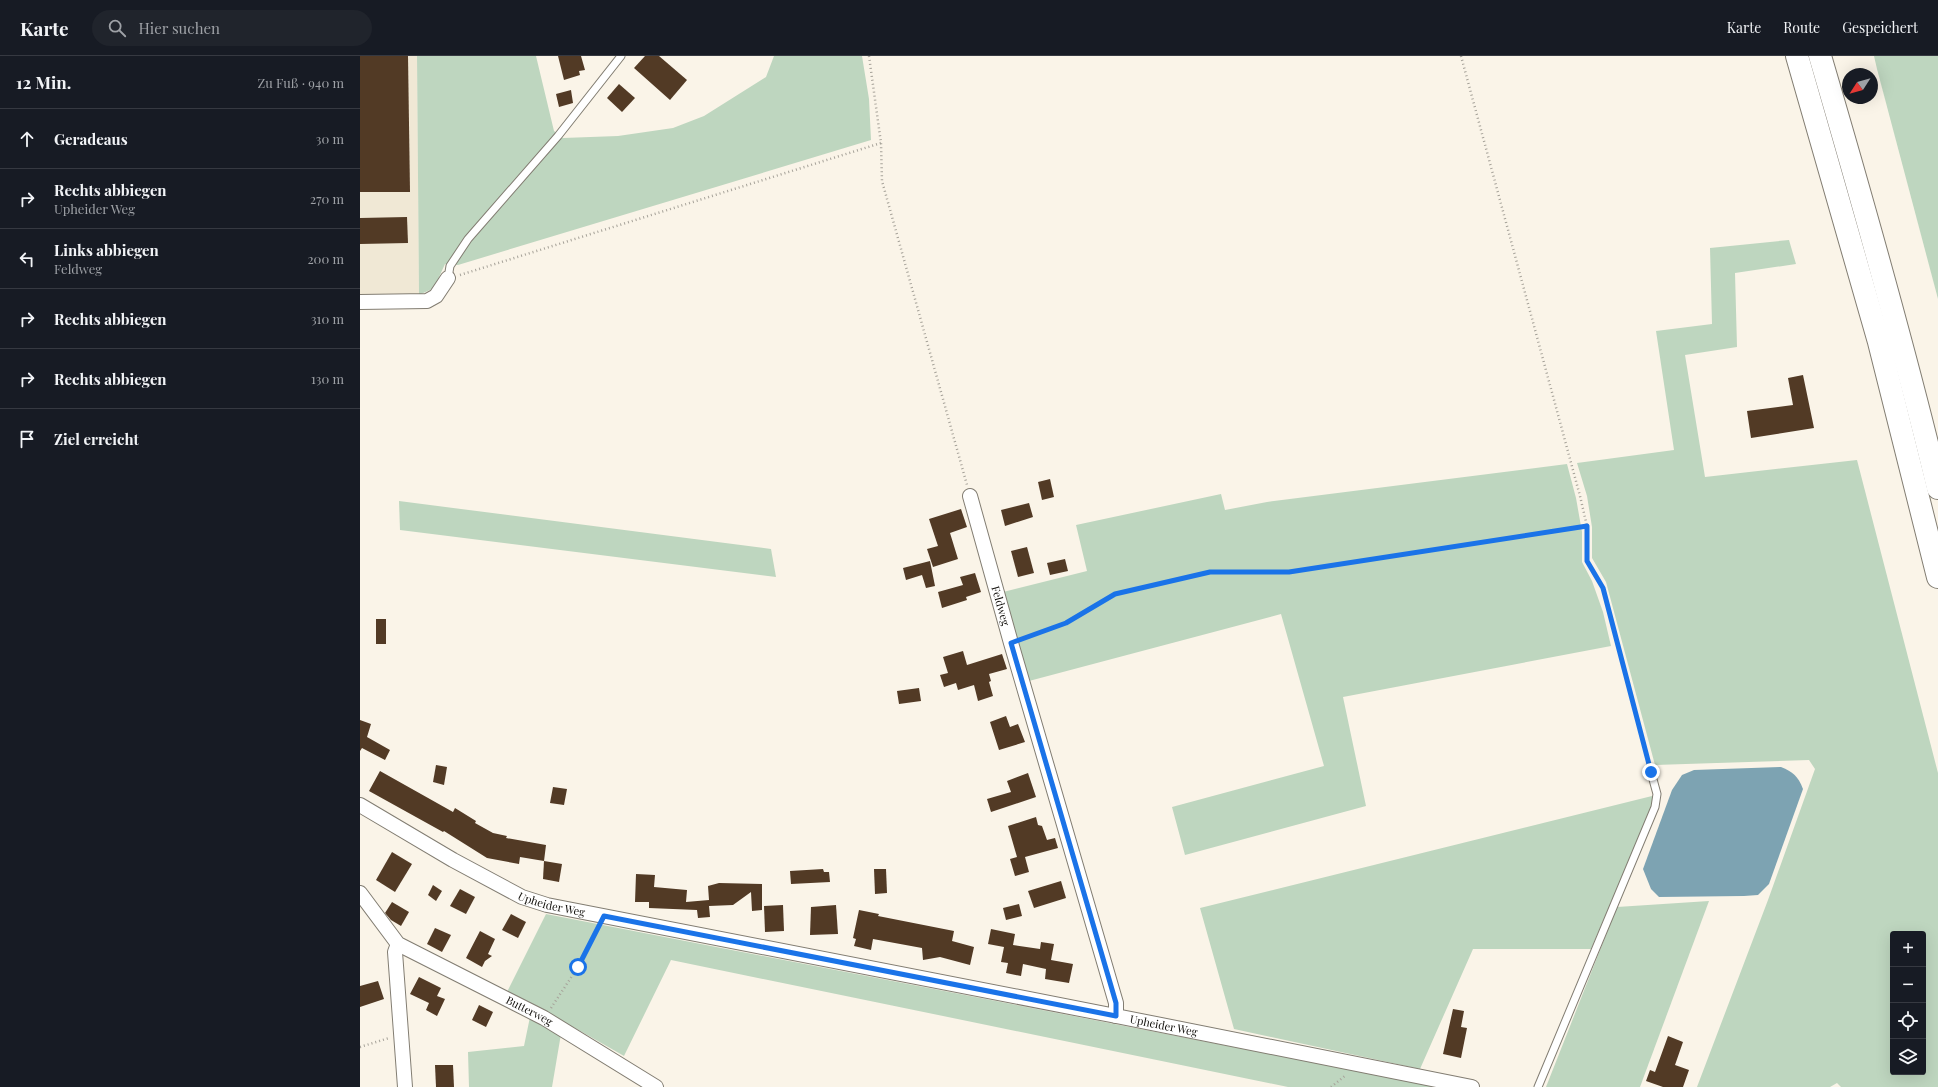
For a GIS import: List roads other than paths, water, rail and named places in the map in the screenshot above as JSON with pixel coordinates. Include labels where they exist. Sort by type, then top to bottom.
[{"type":"highway","points":[[1797,56],[1877,335],[1938,577]]},
{"type":"highway","points":[[1820,56],[1866,214],[1938,488]]},
{"type":"street","points":[[360,302],[427,301],[436,296],[448,278]]},
{"type":"street","name":"Feldweg","points":[[970,496],[1011,643],[1116,1003],[1116,1016]]},
{"type":"street","name":"Upheider Weg","points":[[360,805],[453,860],[522,897],[547,905],[1472,1087]]},
{"type":"street","name":"Butterweg","points":[[360,893],[398,944],[544,1018],[656,1087]]},
{"type":"street","points":[[398,944],[395,952],[404,1087]]},
{"type":"lane","points":[[448,278],[450,266],[468,238],[558,136],[621,56]]},
{"type":"lane","points":[[1538,1087],[1656,807],[1657,794],[1651,772]]},
{"type":"water","points":[[1781,767],[1795,775],[1803,789],[1769,884],[1758,895],[1659,897],[1651,889],[1643,869],[1672,790],[1682,775],[1694,770]]}]
